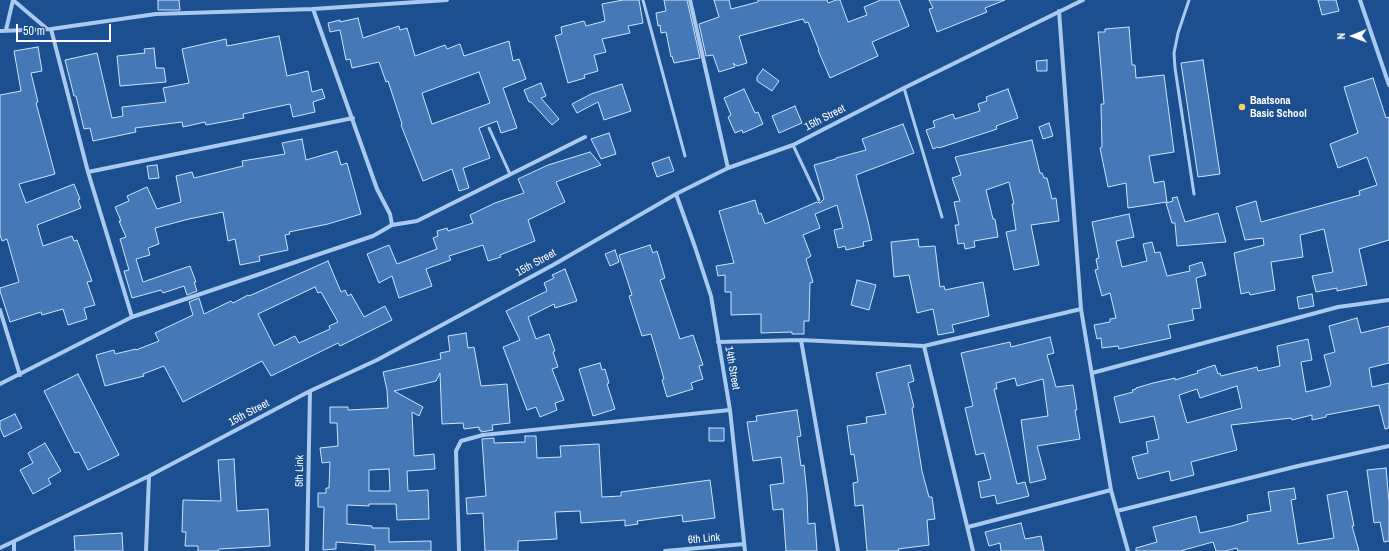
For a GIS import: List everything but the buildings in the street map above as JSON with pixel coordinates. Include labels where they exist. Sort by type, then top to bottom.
[{"type":"street","points":[[6,30],[13,0],[46,28]]},
{"type":"street","points":[[0,31],[46,28],[52,29],[156,14],[313,8],[447,0]]},
{"type":"street","points":[[690,0],[728,168]]},
{"type":"street","name":"15th Street","points":[[0,548],[149,476],[310,391],[377,360],[553,265],[676,194],[728,168],[793,145],[904,88],[1083,0]]},
{"type":"street","points":[[1360,0],[1389,85]]},
{"type":"street","points":[[313,8],[377,189],[390,214],[392,225]]},
{"type":"street","points":[[1059,11],[1081,309],[1112,490],[1128,551]]},
{"type":"street","points":[[52,29],[88,172],[132,317]]},
{"type":"street","points":[[88,172],[353,118]]},
{"type":"street","points":[[0,384],[132,317],[373,236],[392,225],[417,221],[585,137]]},
{"type":"street","name":"14th Street","points":[[676,194],[695,247],[710,296],[730,410],[744,551]]},
{"type":"street","points":[[1092,373],[1338,307],[1389,300]]},
{"type":"street","points":[[718,342],[801,340],[924,346],[1081,309]]},
{"type":"street","points":[[0,310],[20,375]]},
{"type":"street","points":[[801,340],[838,551]]},
{"type":"street","points":[[924,346],[973,551]]},
{"type":"street","name":"5th Link","points":[[307,551],[310,391]]},
{"type":"street","points":[[459,551],[456,451],[461,441],[483,436],[730,410]]},
{"type":"street","points":[[1117,510],[1298,466],[1389,446]]},
{"type":"street","points":[[146,551],[149,476]]},
{"type":"street","points":[[968,527],[1112,490]]},
{"type":"street","points":[[14,542],[14,551]]},
{"type":"street","name":"6th Link","points":[[665,551],[744,544]]},
{"type":"lane","points":[[643,0],[685,156]]},
{"type":"lane","points":[[1188,0],[1178,33],[1174,60],[1194,194]]},
{"type":"lane","points":[[904,88],[942,217]]},
{"type":"lane","points":[[490,128],[510,174]]},
{"type":"lane","points":[[793,145],[819,200]]},
{"type":"place","name":"Baatsona Basic School","points":[[1242,107]]}]
